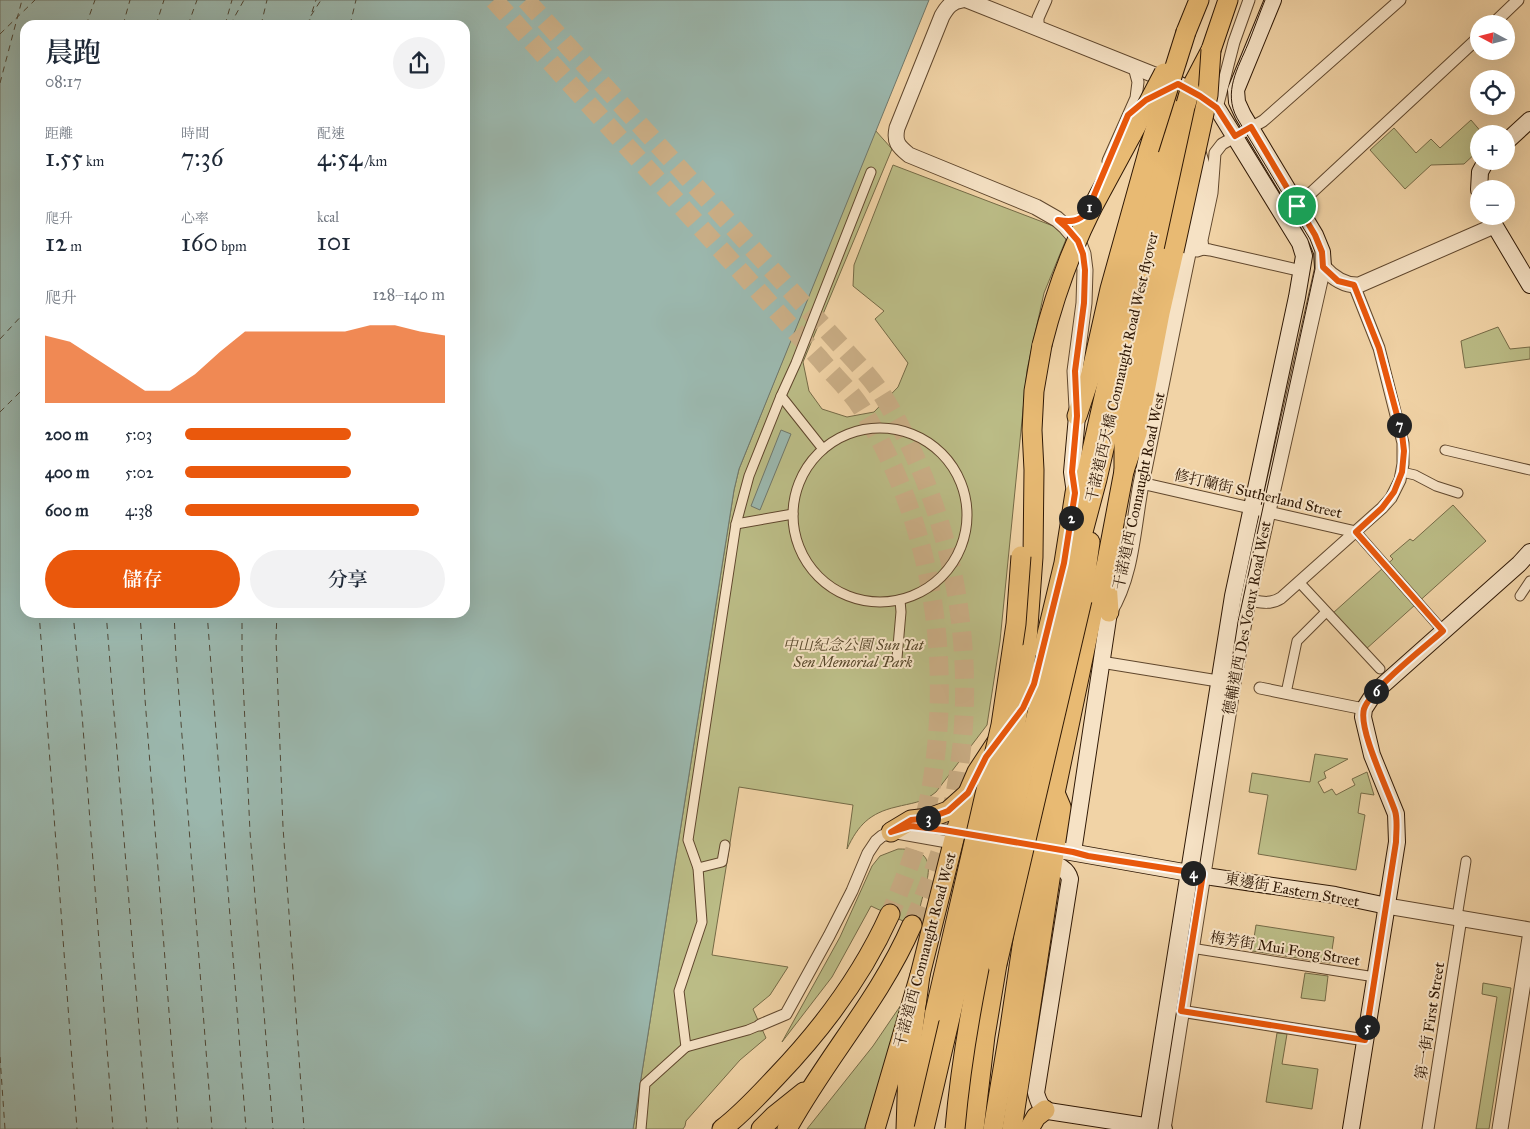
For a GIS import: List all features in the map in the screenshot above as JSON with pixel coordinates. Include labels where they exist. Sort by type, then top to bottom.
[{"type":"main road","points":[[1077,416],[1091,374],[1120,253],[1149,149],[1186,32],[1199,0]]},
{"type":"main road","name":"干諾道西 Connaught Road West","points":[[1075,493],[1088,472],[1158,159],[1186,50],[1204,0]]},
{"type":"main road","points":[[1124,471],[1137,433],[1160,313],[1208,95],[1211,50],[1228,0]]},
{"type":"main road","name":"干諾道西 Connaught Road West","points":[[1012,1129],[1045,854],[1061,807],[1055,793],[1093,610],[1106,566],[1124,471],[1124,430],[1164,234],[1188,132],[1233,0]]},
{"type":"main road","points":[[1251,127],[1237,102],[1236,90],[1273,0]]},
{"type":"main road","points":[[926,1129],[924,1073],[935,1012],[993,762],[1006,694],[1016,624],[1034,392],[1042,345],[1060,281],[1078,235],[1186,32]]},
{"type":"main road","name":"干諾道西天橋 Connaught Road West flyover","points":[[954,1129],[966,1034],[998,877],[1055,638],[1097,479],[1168,172],[1190,90],[1211,50]]},
{"type":"main road","points":[[1178,84],[1217,108],[1235,136]]},
{"type":"main road","points":[[1515,134],[1530,120]]},
{"type":"main road","name":"德輔道西 Des Voeux Road West","points":[[1251,127],[1320,245],[1323,267]]},
{"type":"main road","name":"德輔道西 Des Voeux Road West","points":[[1157,1128],[1195,873],[1218,681],[1233,596],[1304,256],[1300,243],[1235,136]]},
{"type":"main road","points":[[1493,225],[1530,285]]},
{"type":"main road","name":"干諾道西 Connaught Road West","points":[[875,1129],[920,975],[954,837],[968,793],[986,757],[1023,708],[1034,684],[1064,563],[1075,493],[1072,472],[1077,416]]},
{"type":"main road","points":[[926,1129],[1015,729],[1027,646],[1033,557],[1034,470],[1032,430]]},
{"type":"main road","points":[[974,1129],[985,1036],[997,964],[1084,589],[1097,479]]},
{"type":"main road","points":[[1351,1129],[1396,842],[1396,814],[1372,755],[1363,717],[1364,709],[1375,692],[1519,564],[1530,552]]},
{"type":"main road","points":[[1106,566],[1109,612]]},
{"type":"main road","name":"干諾道西 Connaught Road West","points":[[1073,852],[1109,612]]},
{"type":"main road","points":[[891,832],[911,820],[929,818],[948,811],[968,793]]},
{"type":"main road","name":"東邊街 Eastern Street","points":[[954,837],[1045,854],[1073,852],[1088,856],[1335,895],[1387,906]]},
{"type":"main road","points":[[993,1129],[1010,1027],[1045,854],[1065,869],[1070,879],[1036,1093],[1040,1104],[1045,1110],[1157,1128]]},
{"type":"main road","points":[[722,1129],[734,1123],[792,1061],[829,1017],[870,956],[890,914]]},
{"type":"main road","points":[[787,1129],[814,1083],[886,976],[903,946],[912,925]]},
{"type":"main road","points":[[906,1129],[908,1068],[920,975]]},
{"type":"main road","points":[[761,1129],[814,1083]]},
{"type":"main road","points":[[1029,1129],[1036,1117],[1045,1110]]},
{"type":"street","points":[[962,0],[956,0],[947,7],[942,16],[897,128],[895,138],[899,147],[909,155],[1036,208],[1058,220],[1078,241],[1084,261],[1084,303],[1075,371],[1077,416]]},
{"type":"street","points":[[967,0],[1178,84]]},
{"type":"street","points":[[1038,28],[1038,18],[1046,0]]},
{"type":"street","points":[[1217,108],[1234,42],[1249,0]]},
{"type":"street","points":[[1203,249],[1202,240],[1212,193],[1215,153],[1222,144],[1263,121],[1400,0]]},
{"type":"street","points":[[1502,15],[1518,0]]},
{"type":"street","points":[[1297,206],[1470,45]]},
{"type":"street","points":[[1058,220],[1075,221],[1087,212],[1136,98],[1138,82],[1134,67]]},
{"type":"street","points":[[1128,115],[1146,100],[1178,84]]},
{"type":"street","name":"干諾道西 Connaught Road West","points":[[1109,612],[1115,602],[1125,573],[1141,483],[1201,192],[1203,175],[1200,156],[1188,132]]},
{"type":"street","points":[[686,1047],[679,991],[702,922],[698,868],[688,840],[736,524],[749,476],[796,364],[871,172]]},
{"type":"street","points":[[1323,267],[1338,281],[1354,285],[1364,283],[1483,225]]},
{"type":"street","points":[[1188,255],[1203,249],[1302,270]]},
{"type":"street","name":"德輔道西 Des Voeux Road West","points":[[1174,1010],[1191,948],[1195,873],[1248,600],[1323,267]]},
{"type":"street","points":[[1248,600],[1266,603],[1274,602],[1356,532],[1391,498],[1397,487],[1402,472],[1403,443],[1398,419],[1376,338],[1354,285]]},
{"type":"street","points":[[781,396],[823,449]]},
{"type":"street","points":[[876,427],[896,429],[914,434],[933,445],[948,460],[959,478],[966,499],[967,518],[964,537],[958,554],[947,571],[934,584],[918,594],[883,603],[848,597],[830,587],[814,572],[802,555],[795,535],[793,514],[795,496],[801,478],[810,462],[823,449],[839,438],[857,430],[876,427]]},
{"type":"street","points":[[1445,450],[1530,470]]},
{"type":"street","points":[[1402,472],[1415,475],[1436,486],[1458,493]]},
{"type":"street","name":"修打蘭街 Sutherland Street","points":[[1141,483],[1356,532],[1443,631]]},
{"type":"street","points":[[736,524],[793,514]]},
{"type":"street","points":[[1299,582],[1380,669]]},
{"type":"street","points":[[1520,596],[1530,582]]},
{"type":"street","points":[[897,658],[901,612],[900,600]]},
{"type":"street","points":[[1286,693],[1297,641],[1326,612]]},
{"type":"street","points":[[1101,662],[1218,681]]},
{"type":"street","points":[[1260,688],[1364,709]]},
{"type":"street","points":[[641,1129],[645,1084],[686,1047],[748,1030],[786,1014],[848,898],[868,853],[876,841],[891,832],[911,826],[954,837]]},
{"type":"street","points":[[698,868],[722,862],[725,845]]},
{"type":"street","points":[[1459,918],[1466,861]]},
{"type":"street","name":"東邊街 Eastern Street","points":[[1387,906],[1530,930]]},
{"type":"street","name":"第一街 First Street","points":[[1428,1129],[1459,918]]},
{"type":"street","points":[[1500,1129],[1530,938]]},
{"type":"street","name":"梅芳街 Mui Fong Street","points":[[1191,948],[1375,977]]},
{"type":"street","points":[[1174,1010],[1365,1040]]},
{"type":"green space","points":[[1471,120],[1475,125],[1470,125],[1470,158],[1464,164],[1431,165],[1405,189],[1370,150],[1394,128],[1416,153],[1431,139],[1440,148]]},
{"type":"green space","name":"中山紀念公園 Sun Yat Sen Memorial Park","points":[[875,130],[892,149],[803,362],[809,391],[822,409],[847,417],[874,412],[898,387],[908,363],[875,319],[884,311],[853,286],[854,265],[893,165],[1069,232],[1044,293],[1027,370],[1000,641],[987,725],[936,792],[922,801],[887,810],[872,817],[860,827],[847,849],[853,805],[739,787],[712,955],[788,967],[770,995],[753,1009],[766,1038],[740,1060],[686,1121],[683,1129],[633,1129],[734,490],[739,469]]},
{"type":"green space","points":[[1498,327],[1510,349],[1530,347],[1530,359],[1465,368],[1461,341]]},
{"type":"green space","points":[[1453,505],[1486,541],[1365,650],[1333,613],[1393,559],[1390,556],[1410,539],[1413,541]]},
{"type":"green space","points":[[1315,754],[1348,759],[1324,772],[1326,778],[1318,782],[1324,793],[1332,789],[1336,795],[1355,785],[1352,779],[1367,772],[1374,795],[1361,793],[1358,813],[1365,815],[1356,870],[1258,854],[1268,795],[1249,792],[1252,773],[1310,782]]},
{"type":"green space","points":[[898,849],[913,850],[923,855],[927,861],[927,880],[919,913],[920,929],[871,906],[832,977],[782,1042],[840,937],[872,866],[880,856]]},
{"type":"green space","points":[[1256,925],[1334,937],[1330,963],[1252,951]]},
{"type":"green space","points":[[1305,973],[1328,976],[1325,1001],[1301,998]]},
{"type":"green space","points":[[1483,983],[1511,988],[1489,1129],[1476,1129],[1497,997],[1482,994]]},
{"type":"green space","points":[[903,1002],[868,1129],[807,1129],[873,1046]]},
{"type":"green space","points":[[1277,1033],[1287,1034],[1282,1064],[1318,1069],[1312,1109],[1266,1102]]},
{"type":"water","points":[[0,0],[929,0],[739,469],[734,490],[633,1129],[0,1129]]},
{"type":"water","points":[[781,430],[791,434],[760,510],[751,506]]},
{"type":"ferry route","points":[[0,83],[22,0]]},
{"type":"ferry route","points":[[0,34],[35,0]]},
{"type":"ferry route","points":[[88,20],[95,0]]},
{"type":"ferry route","points":[[124,20],[130,0]]},
{"type":"ferry route","points":[[158,20],[164,0]]},
{"type":"ferry route","points":[[190,20],[197,0]]},
{"type":"ferry route","points":[[226,20],[232,0]]},
{"type":"ferry route","points":[[233,20],[244,0]]},
{"type":"ferry route","points":[[262,20],[267,0]]},
{"type":"ferry route","points":[[312,12],[316,0]]},
{"type":"ferry route","points":[[308,20],[321,0]]},
{"type":"ferry route","points":[[351,20],[356,0]]},
{"type":"ferry route","points":[[0,339],[20,317]]},
{"type":"ferry route","points":[[0,412],[20,392]]},
{"type":"ferry route","points":[[39,618],[77,1129]]},
{"type":"ferry route","points":[[74,618],[113,1129]]},
{"type":"ferry route","points":[[106,618],[147,1129]]},
{"type":"ferry route","points":[[140,618],[178,1129]]},
{"type":"ferry route","points":[[174,618],[212,1129]]},
{"type":"ferry route","points":[[207,618],[246,1129]]},
{"type":"ferry route","points":[[242,618],[250,832],[273,1129]]},
{"type":"ferry route","points":[[277,618],[283,827],[304,1129]]},
{"type":"ferry route","points":[[0,1057],[5,1129]]},
{"type":"tunnel","points":[[494,0],[847,389],[858,402],[886,452],[905,497],[920,544],[931,592],[937,640],[939,690],[937,739],[928,804],[914,853],[890,914]]},
{"type":"tunnel","points":[[526,0],[867,374],[883,396],[910,447],[932,500],[949,555],[959,612],[964,669],[963,727],[957,784],[944,840],[912,925]]},
{"type":"tram line","points":[[1158,1129],[1238,622],[1315,269],[1315,252],[1310,239],[1237,118],[1231,99],[1236,71],[1265,0]]},
{"type":"route","points":[[1178,84],[1217,108],[1235,136],[1251,127],[1297,206],[1320,245],[1323,267],[1338,281],[1354,285],[1376,338],[1402,434],[1403,464],[1397,487],[1391,498],[1382,508],[1356,532],[1443,631],[1375,692],[1364,709],[1363,717],[1372,755],[1396,814],[1396,842],[1365,1040],[1181,1011],[1203,874],[1088,856],[956,831],[911,826],[891,832],[911,820],[929,818],[948,811],[968,793],[986,757],[1023,708],[1034,684],[1064,563],[1075,493],[1072,472],[1077,416],[1075,371],[1084,303],[1085,270],[1083,254],[1078,241],[1058,220],[1075,221],[1087,212],[1128,115],[1146,100],[1178,84]]}]
